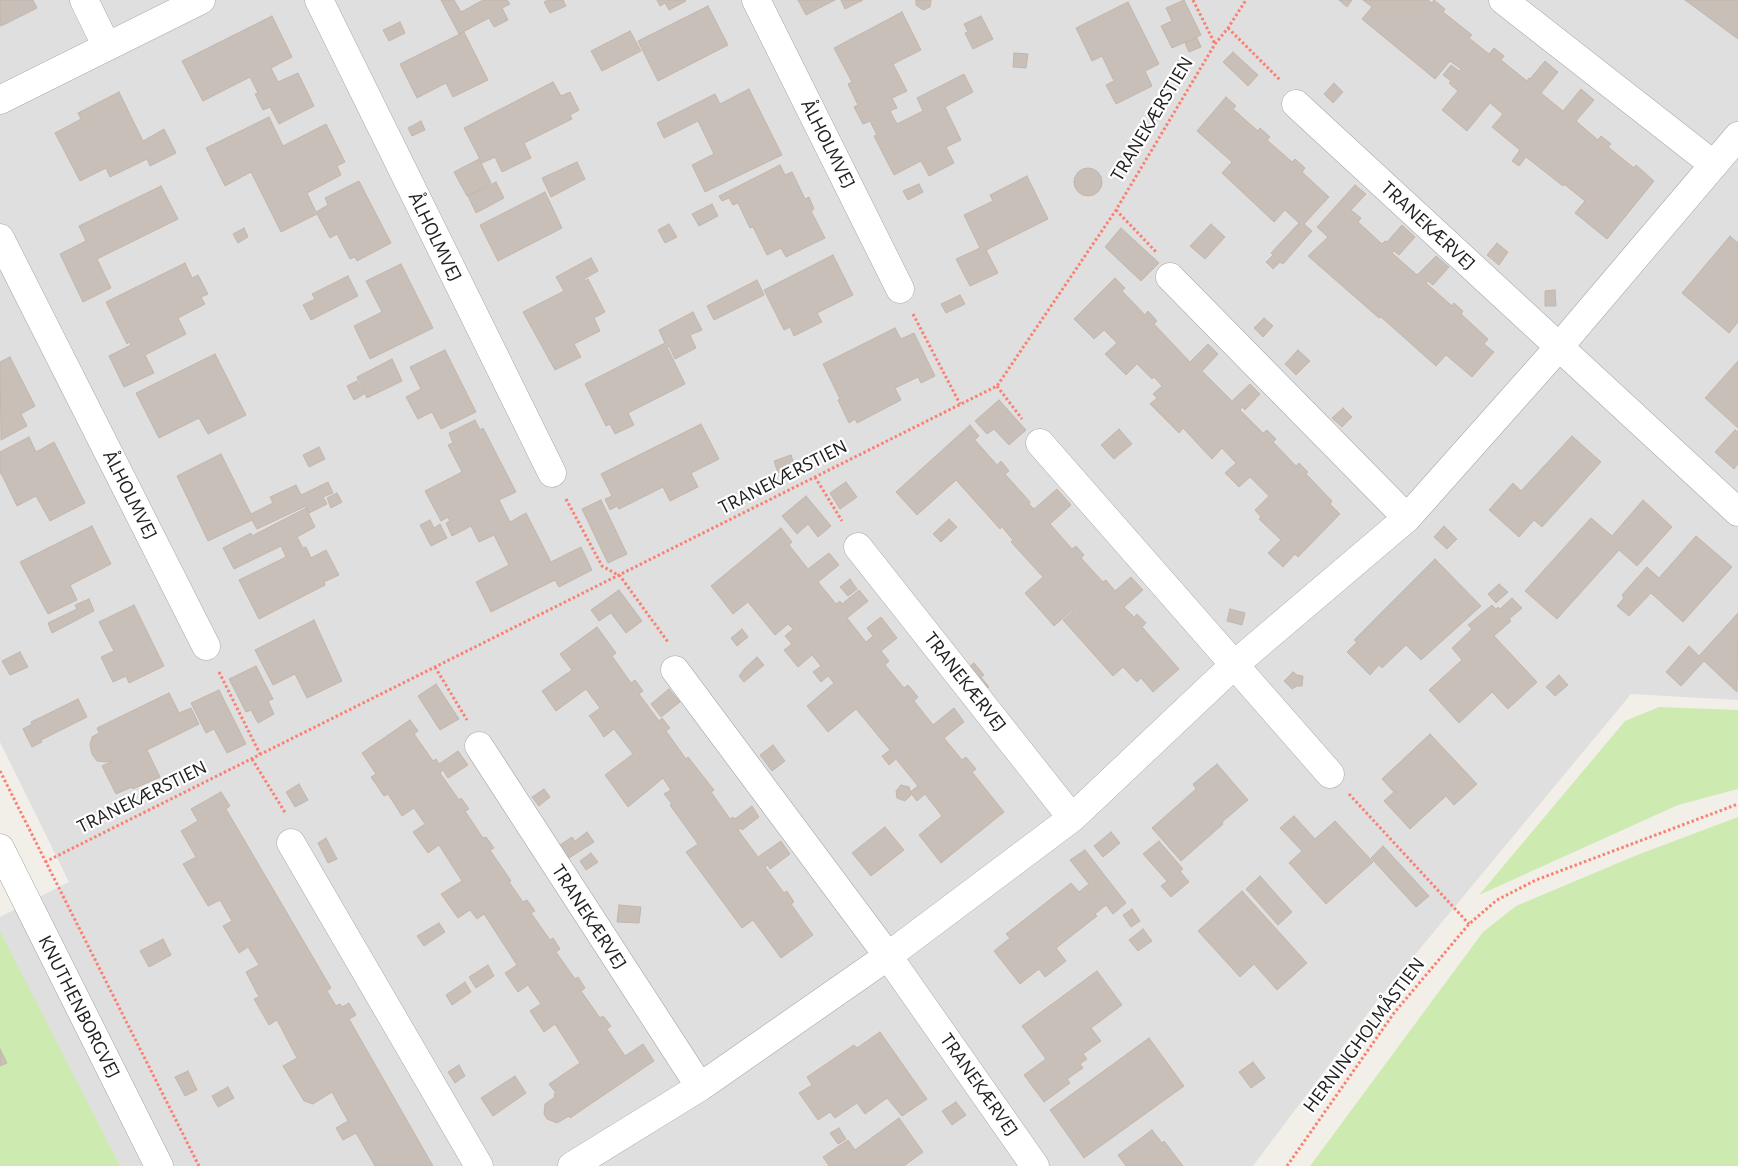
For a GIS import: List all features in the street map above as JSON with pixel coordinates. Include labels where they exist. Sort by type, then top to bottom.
[{"type":"street","points":[[84,0],[107,46]]},
{"type":"street","points":[[0,100],[202,0]]},
{"type":"street","name":"ÅLHOLMVEJ","points":[[319,0],[552,473]]},
{"type":"street","name":"ÅLHOLMVEJ","points":[[756,0],[900,288]]},
{"type":"street","points":[[1503,0],[1714,165]]},
{"type":"street","name":"TRANEKÆRVEJ","points":[[1296,104],[1738,512]]},
{"type":"street","points":[[572,1166],[700,1087],[888,956],[1072,818],[1234,665],[1407,518],[1559,347],[1738,136]]},
{"type":"street","name":"ÅLHOLMVEJ","points":[[0,238],[206,646]]},
{"type":"street","points":[[1170,277],[1407,518]]},
{"type":"street","points":[[1040,443],[1330,774]]},
{"type":"street","name":"TRANEKÆRVEJ","points":[[858,547],[1072,818]]},
{"type":"street","name":"TRANEKÆRVEJ","points":[[675,670],[888,956],[1035,1166]]},
{"type":"street","name":"TRANEKÆRVEJ","points":[[479,746],[700,1087]]},
{"type":"street","points":[[291,843],[479,1166]]},
{"type":"street","name":"KNUTHENBORGVEJ","points":[[0,848],[7,880],[159,1166]]},
{"type":"path","name":"TRANEKÆRSTIEN","points":[[1193,0],[1215,44]]},
{"type":"path","name":"TRANEKÆRSTIEN","points":[[45,862],[997,386],[1116,210],[1215,44],[1246,0]]},
{"type":"path","points":[[1228,28],[1294,94],[1296,104]]},
{"type":"path","name":"TRANEKÆRSTIEN","points":[[1116,210],[1167,264],[1170,277]]},
{"type":"path","points":[[900,288],[960,404]]},
{"type":"path","points":[[997,386],[1040,443]]},
{"type":"path","points":[[552,473],[602,566],[620,576],[677,656],[675,670]]},
{"type":"path","points":[[815,477],[858,547]]},
{"type":"path","points":[[206,646],[260,754]]},
{"type":"path","points":[[435,667],[478,738],[479,746]]},
{"type":"path","points":[[252,759],[296,831],[291,843]]},
{"type":"path","points":[[0,771],[199,1166]]},
{"type":"path","points":[[1330,774],[1469,924]]},
{"type":"path","name":"HERNINGHOLMÅSTIEN","points":[[1287,1166],[1394,1014],[1469,924],[1497,900],[1536,880],[1738,804]]},
{"type":"shaded area","points":[[0,0],[1738,0],[1738,700],[1631,694],[1380,997],[1253,1166],[0,1166],[0,917],[69,882],[0,742]]},
{"type":"green space","points":[[1659,707],[1738,710],[1738,789],[1678,805],[1479,895],[1625,721]]},
{"type":"green space","points":[[1738,817],[1738,1166],[1310,1166],[1483,932],[1516,906],[1637,855]]},
{"type":"green space","points":[[0,931],[120,1166],[0,1166]]},
{"type":"building","points":[[0,0],[33,0],[37,8],[1,26]]},
{"type":"building","points":[[441,0],[454,0],[461,12],[483,0],[507,0],[510,4],[502,8],[508,20],[494,27],[489,18],[459,34]]},
{"type":"building","points":[[548,0],[563,0],[566,6],[550,13],[544,2]]},
{"type":"building","points":[[657,0],[686,1],[669,10],[665,3],[660,6]]},
{"type":"building","points":[[798,0],[835,0],[806,15]]},
{"type":"building","points":[[841,0],[863,0],[845,9]]},
{"type":"building","points":[[916,0],[931,0],[930,7],[923,10],[916,5]]},
{"type":"building","points":[[1184,0],[1201,35],[1172,48],[1161,26],[1172,21],[1166,8]]},
{"type":"building","points":[[1339,0],[1352,0],[1347,7]]},
{"type":"building","points":[[1363,0],[1428,0],[1432,3],[1434,0],[1445,9],[1443,12],[1472,35],[1469,38],[1489,54],[1494,48],[1504,56],[1501,60],[1527,81],[1545,61],[1558,72],[1541,93],[1563,111],[1581,89],[1594,100],[1576,121],[1598,140],[1601,136],[1611,144],[1608,147],[1634,168],[1636,165],[1654,181],[1607,239],[1575,213],[1585,201],[1526,157],[1519,166],[1512,161],[1520,150],[1492,127],[1503,114],[1490,103],[1467,131],[1442,110],[1458,91],[1449,83],[1451,81],[1443,75],[1451,65],[1459,71],[1461,69],[1450,61],[1435,79],[1362,19],[1372,7]]},
{"type":"building","points":[[1685,0],[1738,0],[1738,39]]},
{"type":"building","points":[[1128,2],[1159,64],[1145,71],[1152,86],[1116,104],[1106,85],[1114,81],[1102,56],[1092,61],[1076,28]]},
{"type":"building","points":[[708,6],[728,45],[658,81],[638,41]]},
{"type":"building","points":[[902,12],[921,50],[893,64],[907,91],[892,98],[897,108],[890,111],[897,124],[923,111],[917,98],[964,74],[973,92],[945,107],[961,140],[946,147],[954,163],[929,176],[921,161],[894,175],[874,136],[877,135],[870,121],[863,124],[854,107],[858,105],[848,84],[852,82],[834,48]]},
{"type":"building","points":[[272,16],[292,57],[271,68],[278,82],[298,73],[314,106],[279,124],[270,107],[263,110],[255,94],[258,93],[250,77],[203,101],[182,61]]},
{"type":"building","points":[[981,16],[993,39],[973,49],[965,33],[968,32],[964,24]]},
{"type":"building","points":[[400,22],[405,33],[389,41],[383,30]]},
{"type":"building","points":[[630,31],[641,51],[602,71],[591,51]]},
{"type":"building","points":[[464,32],[488,80],[453,97],[446,83],[417,98],[400,64]]},
{"type":"building","points":[[1197,38],[1201,47],[1189,52],[1185,43]]},
{"type":"building","points":[[1233,52],[1258,75],[1248,86],[1223,62]]},
{"type":"building","points":[[1014,53],[1028,54],[1026,68],[1013,67]]},
{"type":"building","points":[[553,82],[561,96],[570,92],[579,110],[570,115],[572,119],[524,143],[531,158],[502,172],[495,157],[482,163],[464,128]]},
{"type":"building","points":[[1334,83],[1343,92],[1333,103],[1324,94]]},
{"type":"building","points":[[749,89],[782,155],[705,192],[692,165],[714,154],[698,121],[664,138],[657,123],[715,94],[720,104]]},
{"type":"building","points":[[119,92],[143,141],[164,129],[176,153],[150,166],[147,159],[110,177],[106,168],[80,181],[55,133],[81,119],[78,113]]},
{"type":"building","points":[[1226,97],[1236,106],[1233,109],[1258,131],[1260,128],[1270,137],[1267,140],[1292,162],[1295,159],[1305,168],[1302,172],[1329,197],[1304,224],[1312,231],[1283,264],[1280,262],[1273,269],[1266,262],[1273,255],[1271,253],[1299,223],[1285,210],[1274,222],[1222,173],[1232,162],[1197,131]]},
{"type":"building","points":[[269,117],[283,146],[326,124],[345,162],[337,166],[341,175],[307,193],[316,212],[328,205],[325,198],[359,181],[391,243],[357,261],[355,257],[350,259],[337,234],[330,238],[317,214],[281,232],[251,172],[225,186],[206,148]]},
{"type":"building","points":[[421,121],[425,130],[412,136],[408,128]]},
{"type":"building","points":[[479,159],[491,183],[467,196],[454,172]]},
{"type":"building","points":[[577,162],[585,179],[551,197],[542,178]]},
{"type":"building","points":[[780,165],[785,175],[792,172],[805,199],[809,197],[814,209],[811,211],[825,238],[786,257],[781,248],[767,255],[753,227],[750,228],[738,203],[733,205],[729,198],[722,201],[719,196]]},
{"type":"building","points":[[1088,168],[1098,172],[1102,182],[1098,192],[1088,196],[1078,192],[1074,182],[1078,172]]},
{"type":"building","points":[[1027,176],[1048,219],[986,250],[998,273],[970,286],[956,259],[980,248],[964,215],[993,201],[990,195]]},
{"type":"building","points":[[496,182],[504,198],[476,213],[468,196]]},
{"type":"building","points":[[919,184],[923,192],[908,200],[903,191]]},
{"type":"building","points":[[1355,185],[1366,194],[1351,210],[1361,218],[1358,222],[1382,244],[1385,241],[1387,242],[1402,225],[1415,237],[1399,255],[1394,251],[1392,253],[1417,275],[1436,256],[1449,267],[1433,285],[1428,281],[1426,283],[1452,306],[1454,303],[1463,311],[1461,314],[1488,339],[1484,344],[1494,352],[1472,377],[1446,355],[1436,366],[1308,256],[1328,237],[1317,227]]},
{"type":"building","points":[[161,186],[178,219],[97,259],[111,288],[83,302],[60,254],[86,241],[79,226]]},
{"type":"building","points":[[545,192],[562,228],[498,261],[480,225]]},
{"type":"building","points":[[712,204],[718,216],[699,226],[692,214]]},
{"type":"building","points":[[669,224],[677,237],[665,243],[658,230]]},
{"type":"building","points":[[1211,224],[1225,237],[1205,259],[1190,246]]},
{"type":"building","points":[[244,228],[248,237],[238,243],[233,234]]},
{"type":"building","points":[[1121,228],[1159,263],[1141,281],[1105,247]]},
{"type":"building","points":[[1730,236],[1738,243],[1738,322],[1729,333],[1682,293]]},
{"type":"building","points":[[1497,243],[1508,252],[1499,265],[1487,255]]},
{"type":"building","points":[[833,255],[853,295],[817,313],[822,322],[794,336],[790,327],[784,330],[764,290]]},
{"type":"building","points":[[591,258],[598,271],[584,279],[585,281],[588,279],[605,312],[594,318],[600,331],[574,344],[581,357],[555,370],[523,312],[564,291],[556,277]]},
{"type":"building","points":[[185,263],[192,278],[198,275],[208,294],[201,297],[205,304],[178,318],[186,334],[145,355],[154,373],[124,387],[109,356],[131,345],[129,342],[127,344],[106,302]]},
{"type":"building","points":[[401,264],[433,328],[370,359],[354,326],[382,312],[366,281]]},
{"type":"building","points":[[348,276],[358,296],[311,320],[303,305],[315,299],[312,294]]},
{"type":"building","points":[[1115,278],[1125,288],[1122,291],[1145,315],[1148,311],[1157,321],[1154,324],[1190,362],[1208,344],[1218,354],[1202,371],[1232,401],[1250,384],[1260,394],[1245,410],[1242,407],[1240,410],[1263,433],[1267,430],[1276,439],[1273,442],[1296,466],[1299,463],[1308,472],[1306,474],[1332,501],[1330,504],[1340,514],[1298,557],[1295,554],[1283,567],[1268,553],[1281,540],[1259,519],[1261,517],[1255,510],[1269,496],[1250,477],[1239,487],[1225,473],[1236,463],[1222,448],[1212,459],[1183,428],[1179,433],[1150,404],[1157,398],[1153,394],[1162,386],[1154,377],[1152,379],[1137,364],[1126,375],[1105,354],[1117,343],[1104,330],[1094,339],[1074,319]]},
{"type":"building","points":[[757,280],[764,295],[714,320],[707,306]]},
{"type":"building","points":[[1555,290],[1556,306],[1545,306],[1545,291]]},
{"type":"building","points":[[960,295],[965,304],[946,313],[941,304]]},
{"type":"building","points":[[693,312],[702,330],[690,335],[696,348],[675,359],[669,346],[667,347],[685,384],[628,413],[634,425],[615,434],[610,424],[606,426],[585,384],[665,343],[659,330]]},
{"type":"building","points":[[1264,318],[1273,326],[1263,337],[1254,328]]},
{"type":"building","points":[[895,328],[901,339],[914,333],[935,376],[921,383],[918,377],[895,388],[901,400],[857,423],[855,419],[849,423],[823,364]]},
{"type":"building","points":[[445,350],[476,412],[441,429],[432,412],[418,419],[406,397],[421,389],[410,367]]},
{"type":"building","points":[[1298,350],[1310,361],[1296,375],[1285,364]]},
{"type":"building","points":[[215,354],[246,415],[208,434],[199,418],[159,438],[136,393]]},
{"type":"building","points":[[10,357],[35,406],[21,414],[27,426],[1,440],[0,362]]},
{"type":"building","points":[[392,359],[402,381],[367,398],[357,377]]},
{"type":"building","points":[[1738,361],[1738,428],[1705,398]]},
{"type":"building","points":[[357,381],[364,394],[354,400],[347,386]]},
{"type":"building","points":[[999,400],[1026,430],[1009,445],[994,429],[987,434],[975,421]]},
{"type":"building","points":[[1343,408],[1352,417],[1342,427],[1332,418]]},
{"type":"building","points":[[475,420],[480,430],[483,428],[516,492],[499,500],[510,522],[526,513],[551,562],[581,547],[592,570],[559,587],[555,580],[491,612],[476,582],[509,565],[494,535],[479,542],[471,526],[452,536],[446,523],[450,521],[448,517],[441,521],[425,491],[462,472],[448,445],[453,443],[449,433]]},
{"type":"building","points":[[701,424],[719,459],[691,473],[698,487],[670,501],[663,487],[619,509],[617,506],[610,510],[605,499],[612,496],[601,474]]},
{"type":"building","points":[[970,425],[979,436],[975,440],[997,465],[1001,461],[1009,471],[1005,474],[1034,509],[1057,489],[1071,505],[1050,524],[1072,549],[1076,546],[1084,555],[1081,558],[1103,582],[1106,580],[1115,591],[1131,577],[1143,590],[1124,607],[1134,617],[1137,614],[1146,623],[1142,627],[1179,669],[1153,692],[1141,678],[1137,682],[1123,667],[1113,676],[1063,620],[1072,610],[1054,626],[1025,593],[1043,577],[1011,542],[1013,540],[1002,527],[1000,529],[956,480],[917,515],[896,492]]},
{"type":"building","points":[[1119,429],[1132,444],[1114,459],[1101,445]]},
{"type":"building","points":[[1735,430],[1738,432],[1738,464],[1734,469],[1715,452]]},
{"type":"building","points":[[1572,436],[1601,462],[1542,527],[1534,520],[1519,537],[1489,510],[1513,483],[1521,491]]},
{"type":"building","points":[[29,437],[36,452],[54,442],[85,503],[50,521],[36,496],[17,506],[0,474],[0,452]]},
{"type":"building","points":[[319,447],[325,459],[309,467],[303,455]]},
{"type":"building","points":[[221,454],[251,514],[273,503],[270,497],[296,485],[301,495],[328,482],[333,493],[323,497],[327,504],[309,513],[306,506],[257,529],[252,520],[208,541],[177,476]]},
{"type":"building","points":[[791,455],[795,467],[778,473],[774,461]]},
{"type":"building","points":[[846,482],[857,497],[840,509],[830,493]]},
{"type":"building","points":[[337,493],[342,502],[331,508],[327,498]]},
{"type":"building","points":[[806,496],[831,526],[818,537],[808,524],[797,534],[782,516]]},
{"type":"building","points":[[601,500],[627,554],[608,563],[582,509]]},
{"type":"building","points":[[1643,500],[1672,527],[1637,566],[1619,550],[1557,619],[1525,591],[1591,518],[1612,536]]},
{"type":"building","points":[[306,508],[315,527],[297,537],[303,548],[306,547],[311,558],[326,550],[339,575],[324,582],[325,585],[259,619],[239,580],[286,557],[281,546],[234,569],[223,548],[251,533],[252,536]]},
{"type":"building","points":[[949,519],[957,527],[941,542],[933,534]]},
{"type":"building","points":[[430,520],[434,528],[440,524],[447,538],[431,546],[420,525]]},
{"type":"building","points":[[92,526],[111,564],[70,585],[77,600],[48,614],[20,562]]},
{"type":"building","points":[[1444,526],[1457,539],[1447,549],[1434,537]]},
{"type":"building","points":[[781,528],[792,542],[789,545],[808,569],[829,553],[839,565],[818,582],[836,604],[840,601],[842,604],[859,590],[868,601],[847,618],[866,642],[873,636],[867,628],[881,617],[897,638],[881,651],[889,661],[885,665],[904,688],[908,685],[918,697],[914,701],[933,725],[954,708],[964,722],[944,738],[962,760],[966,757],[976,769],[972,772],[1004,812],[941,863],[919,835],[942,816],[925,794],[917,801],[910,792],[918,786],[896,759],[889,765],[882,756],[890,750],[856,709],[828,732],[807,706],[834,683],[828,676],[821,682],[813,672],[821,666],[812,655],[798,667],[784,650],[792,644],[785,636],[793,629],[788,624],[775,635],[748,602],[733,614],[711,586]]},
{"type":"building","points":[[1696,536],[1732,567],[1683,622],[1651,593],[1629,616],[1617,606],[1624,598],[1622,595],[1647,567],[1659,578]]},
{"type":"building","points":[[1435,559],[1481,606],[1421,660],[1406,645],[1382,668],[1379,665],[1370,675],[1347,652],[1357,642],[1354,640]]},
{"type":"building","points":[[850,579],[857,589],[848,596],[840,587]]},
{"type":"building","points":[[1499,584],[1508,592],[1496,603],[1488,594]]},
{"type":"building","points":[[619,590],[642,621],[626,633],[611,613],[599,621],[591,610]]},
{"type":"building","points":[[1512,598],[1522,608],[1494,636],[1537,682],[1508,709],[1492,692],[1459,723],[1429,690],[1462,660],[1452,648],[1472,629],[1468,625],[1492,605],[1496,609],[1498,607],[1500,609]]},
{"type":"building","points":[[89,599],[94,611],[52,633],[48,623],[77,609],[75,605]]},
{"type":"building","points":[[134,605],[164,666],[129,683],[126,676],[113,682],[101,657],[114,651],[99,622]]},
{"type":"building","points":[[1230,609],[1245,613],[1242,625],[1227,621]]},
{"type":"building","points":[[1738,613],[1737,692],[1704,661],[1681,686],[1666,672],[1689,646],[1699,656]]},
{"type":"building","points":[[314,620],[342,681],[307,698],[295,674],[273,685],[255,650]]},
{"type":"building","points":[[597,627],[616,653],[612,656],[631,683],[635,680],[643,691],[639,694],[659,721],[662,718],[670,728],[666,731],[686,759],[688,757],[714,790],[711,792],[730,819],[733,817],[735,819],[752,806],[759,817],[742,830],[741,828],[738,830],[758,857],[781,841],[790,854],[770,869],[768,865],[765,867],[784,893],[787,891],[794,902],[791,904],[813,935],[781,958],[753,920],[742,928],[686,852],[698,844],[664,794],[671,790],[663,778],[628,807],[605,775],[633,754],[614,729],[604,737],[589,716],[600,708],[586,689],[556,711],[542,691],[572,670],[560,654]]},
{"type":"building","points":[[742,629],[748,637],[737,646],[731,638]]},
{"type":"building","points":[[20,652],[28,667],[10,675],[2,661]]},
{"type":"building","points":[[757,657],[764,665],[744,682],[739,676]]},
{"type":"building","points":[[974,663],[984,675],[981,677],[989,687],[985,690],[965,670]]},
{"type":"building","points":[[256,666],[273,699],[268,701],[274,714],[258,723],[251,710],[246,712],[229,679]]},
{"type":"building","points":[[1293,672],[1303,676],[1302,686],[1292,689],[1284,681]]},
{"type":"building","points":[[1559,675],[1568,685],[1555,696],[1546,687]]},
{"type":"building","points":[[436,684],[459,719],[440,730],[418,696]]},
{"type":"building","points":[[669,689],[680,702],[661,717],[651,704]]},
{"type":"building","points":[[219,690],[246,744],[227,753],[214,729],[206,733],[191,703]]},
{"type":"building","points":[[169,693],[179,713],[191,708],[199,724],[147,750],[160,777],[116,794],[102,766],[113,761],[97,761],[92,754],[90,745],[92,737],[99,733],[97,728]]},
{"type":"building","points":[[78,699],[87,717],[41,740],[42,742],[32,747],[23,729],[32,724],[31,722]]},
{"type":"building","points":[[410,720],[418,731],[414,734],[433,761],[436,759],[439,764],[458,751],[468,765],[448,778],[443,770],[440,773],[459,800],[461,798],[469,809],[465,811],[483,838],[486,837],[494,848],[490,850],[511,881],[509,882],[523,902],[527,900],[535,911],[531,913],[550,940],[553,938],[560,949],[556,952],[575,979],[578,977],[585,988],[581,991],[600,1018],[603,1016],[611,1026],[607,1029],[625,1056],[643,1044],[654,1061],[570,1118],[569,1116],[557,1123],[547,1119],[544,1114],[545,1104],[555,1097],[554,1094],[556,1093],[549,1084],[580,1063],[555,1024],[544,1032],[530,1011],[541,1004],[528,985],[518,992],[505,973],[517,965],[484,914],[477,919],[470,910],[458,918],[441,894],[462,881],[439,845],[428,853],[413,832],[425,824],[414,808],[402,816],[388,794],[384,796],[371,777],[376,774],[362,753]]},
{"type":"building","points":[[1430,734],[1477,784],[1454,805],[1446,796],[1410,829],[1384,801],[1394,792],[1382,779]]},
{"type":"building","points":[[773,745],[785,761],[772,771],[760,755]]},
{"type":"building","points":[[1217,764],[1248,800],[1181,861],[1152,828],[1196,789],[1193,784]]},
{"type":"building","points":[[299,784],[308,800],[295,807],[286,792]]},
{"type":"building","points":[[901,785],[909,787],[911,795],[905,801],[897,798],[896,791]]},
{"type":"building","points":[[544,789],[550,797],[539,806],[532,797]]},
{"type":"building","points":[[221,792],[230,806],[226,809],[331,988],[327,991],[336,1006],[340,1004],[342,1007],[349,1003],[356,1015],[349,1019],[433,1166],[375,1166],[356,1133],[343,1140],[336,1128],[348,1121],[332,1092],[313,1104],[304,1101],[283,1066],[297,1058],[277,1020],[269,1025],[254,999],[259,997],[246,972],[259,965],[248,947],[239,953],[223,926],[232,921],[220,900],[208,906],[183,864],[196,857],[181,831],[198,821],[191,809]]},
{"type":"building","points":[[1294,816],[1315,839],[1335,821],[1373,862],[1326,904],[1289,863],[1302,851],[1280,828]]},
{"type":"building","points":[[885,827],[904,850],[871,876],[852,853]]},
{"type":"building","points":[[587,832],[594,842],[569,858],[560,845],[572,837],[575,841]]},
{"type":"building","points":[[1111,832],[1120,843],[1103,857],[1094,846]]},
{"type":"building","points":[[326,838],[337,859],[328,863],[318,843]]},
{"type":"building","points":[[1159,841],[1183,869],[1180,871],[1189,882],[1171,897],[1161,886],[1167,881],[1143,854]]},
{"type":"building","points":[[1383,846],[1429,896],[1416,907],[1371,858]]},
{"type":"building","points":[[1085,850],[1126,903],[1113,914],[1106,905],[1095,914],[1097,916],[1056,948],[1066,961],[1045,977],[1039,969],[1020,984],[994,951],[1010,938],[1006,934],[1071,883],[1079,892],[1089,884],[1070,860]]},
{"type":"building","points":[[591,853],[598,862],[586,870],[580,861]]},
{"type":"building","points":[[1260,876],[1292,912],[1278,925],[1246,889]]},
{"type":"building","points":[[1242,891],[1307,963],[1277,990],[1254,964],[1240,977],[1198,931]]},
{"type":"building","points":[[619,905],[641,907],[639,923],[617,922]]},
{"type":"building","points":[[1132,909],[1140,921],[1131,927],[1123,915]]},
{"type":"building","points":[[439,923],[445,932],[424,946],[417,936]]},
{"type":"building","points":[[1143,929],[1152,941],[1138,951],[1129,940]]},
{"type":"building","points":[[163,939],[171,955],[149,967],[140,951]]},
{"type":"building","points":[[488,965],[494,976],[476,988],[469,977]]},
{"type":"building","points":[[1097,971],[1122,1005],[1091,1028],[1101,1041],[1083,1054],[1087,1059],[1080,1064],[1083,1068],[1067,1079],[1070,1083],[1044,1102],[1024,1075],[1046,1059],[1022,1026]]},
{"type":"building","points":[[465,982],[471,992],[452,1005],[446,995]]},
{"type":"building","points":[[880,1032],[927,1099],[902,1116],[887,1098],[865,1114],[857,1103],[835,1118],[830,1112],[818,1120],[799,1093],[812,1085],[807,1077],[854,1045],[857,1048]]},
{"type":"building","points":[[1149,1038],[1184,1086],[1084,1158],[1050,1110]]},
{"type":"building","points":[[0,1049],[7,1063],[0,1066]]},
{"type":"building","points":[[1253,1062],[1265,1078],[1251,1088],[1239,1072]]},
{"type":"building","points":[[459,1065],[465,1076],[455,1083],[448,1072]]},
{"type":"building","points":[[188,1071],[197,1090],[185,1096],[175,1077]]},
{"type":"building","points":[[515,1076],[526,1093],[493,1116],[481,1098]]},
{"type":"building","points":[[228,1087],[234,1098],[218,1107],[212,1096]]},
{"type":"building","points":[[956,1102],[966,1115],[952,1125],[942,1111]]},
{"type":"building","points":[[899,1118],[923,1152],[904,1166],[829,1166],[823,1157],[848,1140],[855,1150]]},
{"type":"building","points":[[839,1128],[846,1139],[838,1144],[830,1133]]},
{"type":"building","points":[[1152,1130],[1162,1143],[1164,1141],[1183,1166],[1126,1166],[1118,1155]]}]
